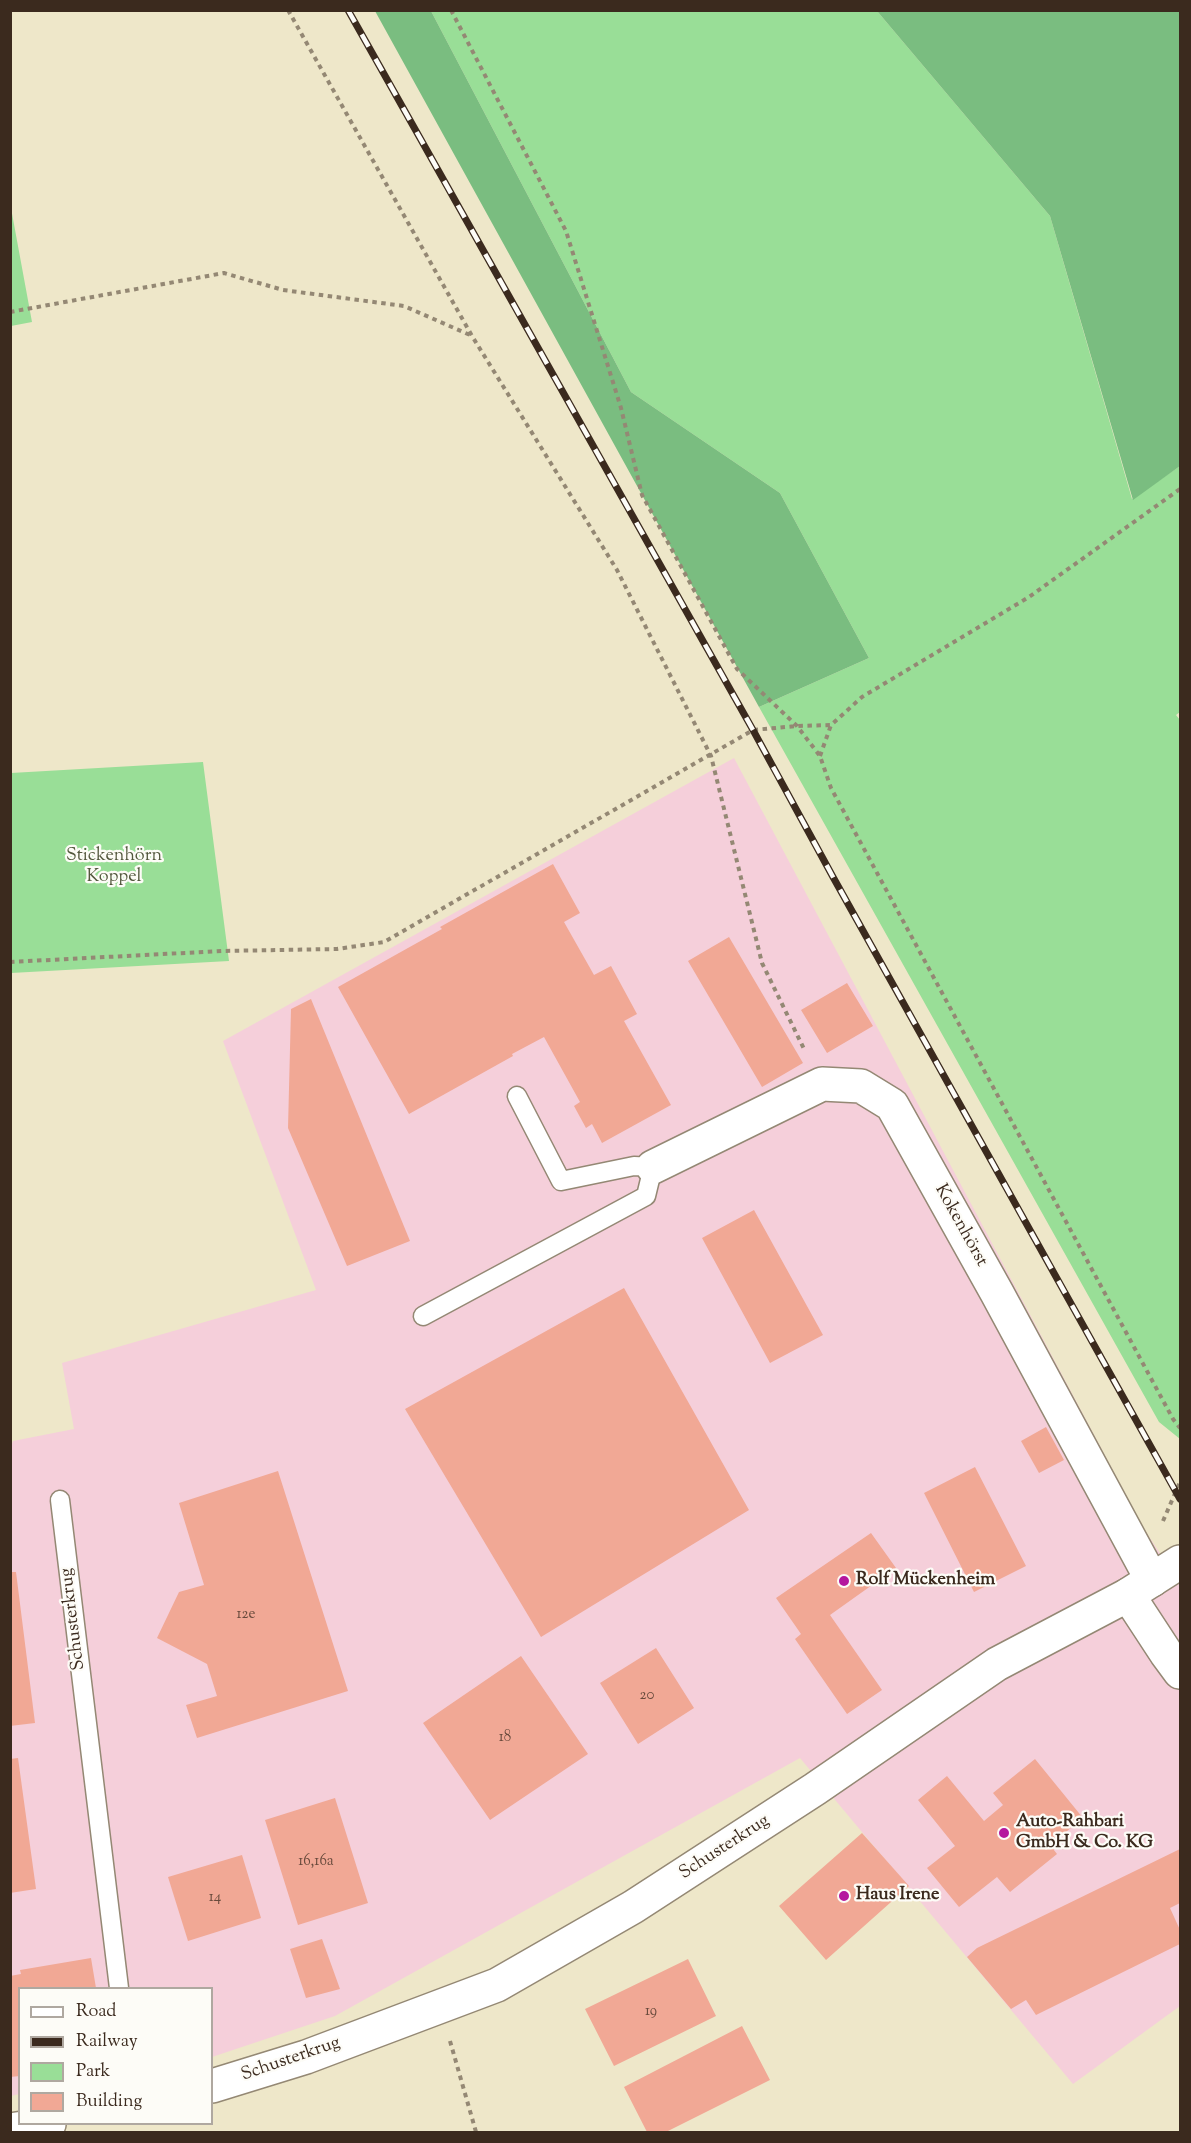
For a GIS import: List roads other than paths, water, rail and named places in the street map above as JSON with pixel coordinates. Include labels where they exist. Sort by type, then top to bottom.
[{"type":"street","name":"Kokenhörst","points":[[653,1167],[822,1084],[861,1086],[892,1105],[992,1282],[1140,1588]]},
{"type":"street","name":"Schusterkrug","points":[[213,2086],[306,2057],[498,1985],[633,1907],[815,1789],[997,1665],[1140,1588],[1180,1562]]},
{"type":"street","points":[[1140,1588],[1166,1653],[1180,1672]]},
{"type":"street","points":[[10,2130],[42,2125]]},
{"type":"lane","points":[[423,1316],[646,1196],[653,1167],[634,1166],[561,1181],[517,1096]]},
{"type":"lane","name":"Schusterkrug","points":[[60,1500],[119,1987]]},
{"type":"railway","points":[[348,10],[753,730],[1180,1499]]},
{"type":"place","name":"Rolf Mückenheim","points":[[844,1581]]},
{"type":"place","name":"Auto-Rahbari GmbH & Co. KG","points":[[1004,1833]]},
{"type":"place","name":"Haus Irene","points":[[844,1896]]},
{"type":"park label","name":"Stickenhörn Koppel","points":[[114,867]]}]
